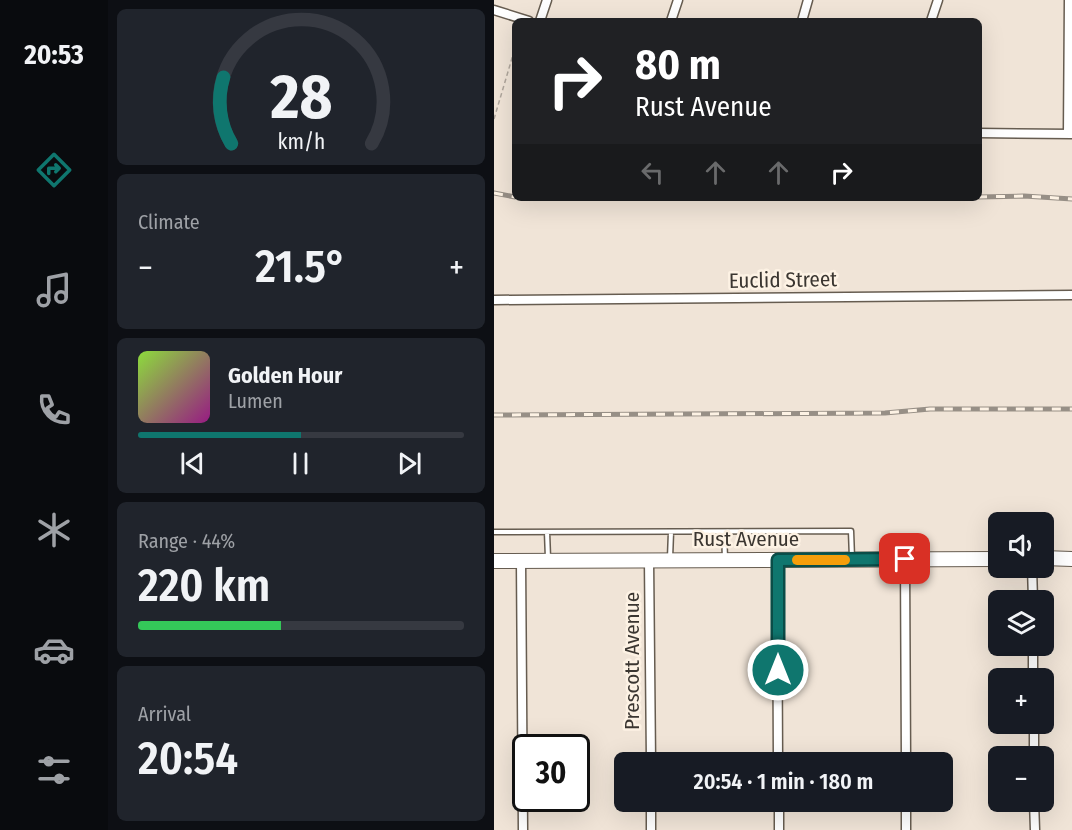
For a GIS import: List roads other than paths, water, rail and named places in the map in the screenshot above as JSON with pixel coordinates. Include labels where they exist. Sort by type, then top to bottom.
[{"type":"highway","points":[[1054,558],[1073,559]]},
{"type":"highway","name":"Rust Avenue","points":[[494,561],[988,559]]},
{"type":"street","points":[[541,18],[547,0]]},
{"type":"street","points":[[672,18],[678,0]]},
{"type":"street","points":[[803,18],[808,0]]},
{"type":"street","points":[[932,18],[938,0]]},
{"type":"street","points":[[982,133],[1070,134],[1069,0]]},
{"type":"street","points":[[494,10],[519,18]]},
{"type":"street","name":"Euclid Street","points":[[494,300],[1073,295]]},
{"type":"street","points":[[905,559],[906,752]]},
{"type":"street","name":"Prescott Avenue","points":[[649,560],[651,752]]},
{"type":"street","points":[[778,560],[778,752]]},
{"type":"street","points":[[521,561],[523,830]]},
{"type":"street","points":[[651,812],[651,830]]},
{"type":"street","points":[[779,812],[779,830]]},
{"type":"street","points":[[906,812],[906,830]]},
{"type":"street","points":[[1034,812],[1034,830]]},
{"type":"lane","points":[[494,532],[851,531],[852,560]]},
{"type":"lane","points":[[547,532],[548,561]]},
{"type":"lane","points":[[670,560],[671,532]]},
{"type":"lane","points":[[724,532],[725,560]]},
{"type":"railway","points":[[494,193],[512,196]]},
{"type":"railway","points":[[982,197],[1024,196],[1073,199]]},
{"type":"railway","points":[[494,415],[885,413],[930,409],[1073,409]]}]
